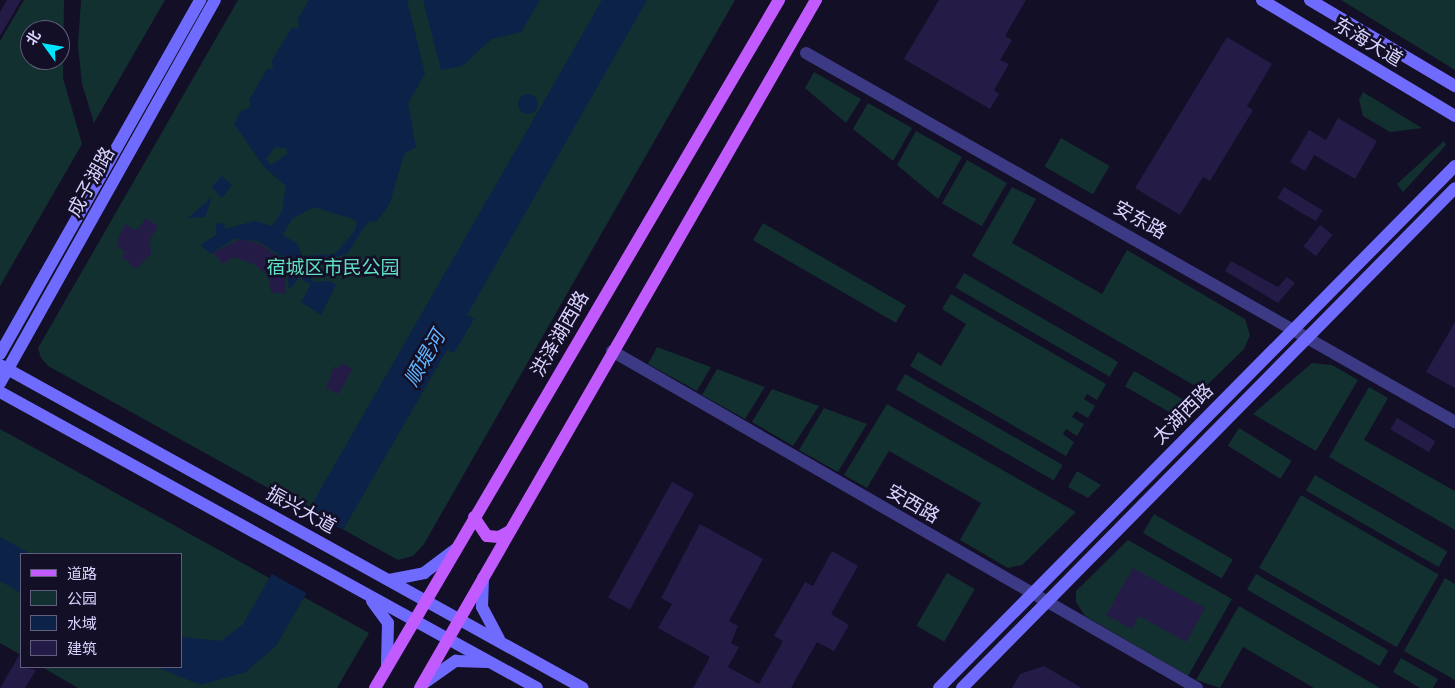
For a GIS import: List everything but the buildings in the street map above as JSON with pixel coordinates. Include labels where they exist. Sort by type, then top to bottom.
[{"type":"main road","name":"洪泽湖西路","points":[[375,688],[779,0]]},
{"type":"main road","points":[[421,686],[612,351],[816,0]]},
{"type":"main road","points":[[474,517],[487,536],[510,531]]},
{"type":"street","name":"成子湖路","points":[[0,354],[200,0]]},
{"type":"street","name":"成子湖路","points":[[0,383],[4,367],[215,0]]},
{"type":"street","name":"东海大道","points":[[1262,0],[1455,116]]},
{"type":"street","name":"东海大道","points":[[1310,0],[1455,86]]},
{"type":"street","name":"安东路","points":[[806,53],[1294,328],[1455,422]]},
{"type":"street","name":"太湖西路","points":[[939,688],[1455,166]]},
{"type":"street","name":"太湖西路","points":[[962,688],[1306,335],[1455,188]]},
{"type":"street","name":"安西路","points":[[612,351],[1196,688]]},
{"type":"street","name":"振兴大道","points":[[4,367],[583,688]]},
{"type":"street","points":[[0,392],[537,688]]},
{"type":"street","points":[[388,580],[424,573],[455,550]]},
{"type":"street","points":[[351,585],[361,576],[362,565]]},
{"type":"street","points":[[483,578],[484,614],[502,643]]},
{"type":"street","points":[[366,593],[388,623],[391,645],[387,666]]},
{"type":"street","points":[[421,686],[456,661],[491,662]]},
{"type":"street","points":[[524,680],[525,668],[536,662]]},
{"type":"green space","points":[[24,0],[64,0],[64,20],[20,20],[20,70],[63,70],[63,78],[82,144],[0,286],[0,41]]},
{"type":"green space","points":[[81,0],[165,0],[94,123],[82,84],[78,46]]},
{"type":"green space","name":"宿城区市民公园","points":[[238,0],[735,0],[424,544],[413,556],[398,560],[48,366],[41,358],[38,348]]},
{"type":"green space","points":[[1341,0],[1455,0],[1455,70]]},
{"type":"green space","points":[[814,72],[861,99],[846,123],[805,88]]},
{"type":"green space","points":[[1363,92],[1422,128],[1390,132],[1363,116],[1359,100]]},
{"type":"green space","points":[[868,103],[912,128],[893,161],[853,129]]},
{"type":"green space","points":[[916,131],[962,157],[938,199],[897,165]]},
{"type":"green space","points":[[1061,138],[1109,166],[1093,195],[1044,167]]},
{"type":"green space","points":[[1444,141],[1446,145],[1403,192],[1397,184]]},
{"type":"green space","points":[[967,160],[1007,183],[982,226],[942,203]]},
{"type":"green space","points":[[1012,187],[1036,199],[1012,243],[1102,294],[1127,250],[1245,319],[1250,335],[1244,349],[1202,390],[972,256]]},
{"type":"green space","points":[[763,223],[906,306],[896,323],[753,240]]},
{"type":"green space","points":[[964,273],[1118,362],[1110,377],[956,288]]},
{"type":"green space","points":[[951,294],[1106,384],[1097,400],[1087,394],[1084,399],[1095,406],[1088,418],[1076,411],[1072,417],[1084,424],[1077,436],[1066,429],[1063,434],[1074,442],[1066,456],[910,366],[918,352],[941,366],[966,324],[942,309]]},
{"type":"green space","points":[[657,347],[711,367],[697,391],[648,364]]},
{"type":"green space","points":[[1312,363],[1332,365],[1358,380],[1316,451],[1253,414]]},
{"type":"green space","points":[[717,369],[765,387],[745,419],[702,395]]},
{"type":"green space","points":[[1134,371],[1187,402],[1178,417],[1125,387]]},
{"type":"green space","points":[[905,374],[1063,465],[1054,481],[896,390]]},
{"type":"green space","points":[[1369,387],[1388,398],[1364,440],[1455,491],[1455,530],[1329,457]]},
{"type":"green space","points":[[772,389],[819,406],[793,446],[752,422]]},
{"type":"green space","points":[[887,404],[1076,512],[1022,565],[1008,568],[960,540],[981,503],[889,451],[867,488],[844,475]]},
{"type":"green space","points":[[824,408],[867,424],[838,472],[799,450]]},
{"type":"green space","points":[[1239,428],[1292,461],[1280,479],[1228,446]]},
{"type":"green space","points":[[0,429],[369,633],[337,688],[78,688],[44,668],[182,668],[182,553],[20,553],[20,654],[0,643]]},
{"type":"green space","points":[[1077,471],[1101,485],[1088,498],[1068,487]]},
{"type":"green space","points":[[1315,475],[1448,552],[1439,567],[1306,491]]},
{"type":"green space","points":[[1301,495],[1439,574],[1397,647],[1259,568]]},
{"type":"green space","points":[[1154,514],[1233,560],[1222,579],[1143,533]]},
{"type":"green space","points":[[1128,540],[1232,599],[1188,676],[1085,616],[1076,602],[1076,591]]},
{"type":"green space","points":[[947,573],[975,589],[944,642],[916,626]]},
{"type":"green space","points":[[1256,574],[1389,650],[1380,666],[1247,590]]},
{"type":"green space","points":[[1445,578],[1455,584],[1455,680],[1404,651]]},
{"type":"green space","points":[[1239,606],[1380,688],[1314,688],[1243,647],[1220,688],[1196,680]]},
{"type":"green space","points":[[1401,658],[1438,679],[1433,688],[1420,688],[1393,672]]},
{"type":"water","points":[[309,0],[407,0],[425,74],[408,103],[416,147],[404,154],[390,203],[377,221],[368,222],[347,254],[304,265],[313,282],[330,281],[336,285],[321,315],[301,302],[311,284],[302,280],[303,273],[289,290],[287,270],[279,255],[258,241],[234,239],[211,254],[200,245],[216,235],[216,224],[224,223],[225,229],[255,221],[272,226],[282,211],[286,186],[264,167],[234,124],[241,111],[251,107],[249,100],[267,69],[273,69],[272,60],[291,29],[299,27],[298,18]],"holes":[[[275,147],[285,148],[288,153],[271,165],[266,159]],[[314,207],[356,220],[356,229],[335,254],[302,256],[298,244],[283,235],[292,219]]]},
{"type":"water","points":[[423,0],[540,0],[521,32],[492,39],[462,66],[441,70]]},
{"type":"water","name":"顺堤河","points":[[602,0],[647,0],[467,315],[474,319],[454,353],[447,350],[276,646],[246,672],[201,685],[158,668],[182,668],[182,637],[221,641],[243,624]]},
{"type":"water","points":[[528,94],[535,97],[538,104],[535,111],[528,114],[521,111],[518,104],[521,97]]},
{"type":"water","points":[[222,176],[232,185],[222,198],[211,187]]},
{"type":"water","points":[[212,197],[205,217],[188,218]]},
{"type":"water","points":[[0,537],[29,553],[20,553],[20,592],[0,581]]},
{"type":"pier","points":[[307,510],[345,531],[309,595],[272,574]]}]
